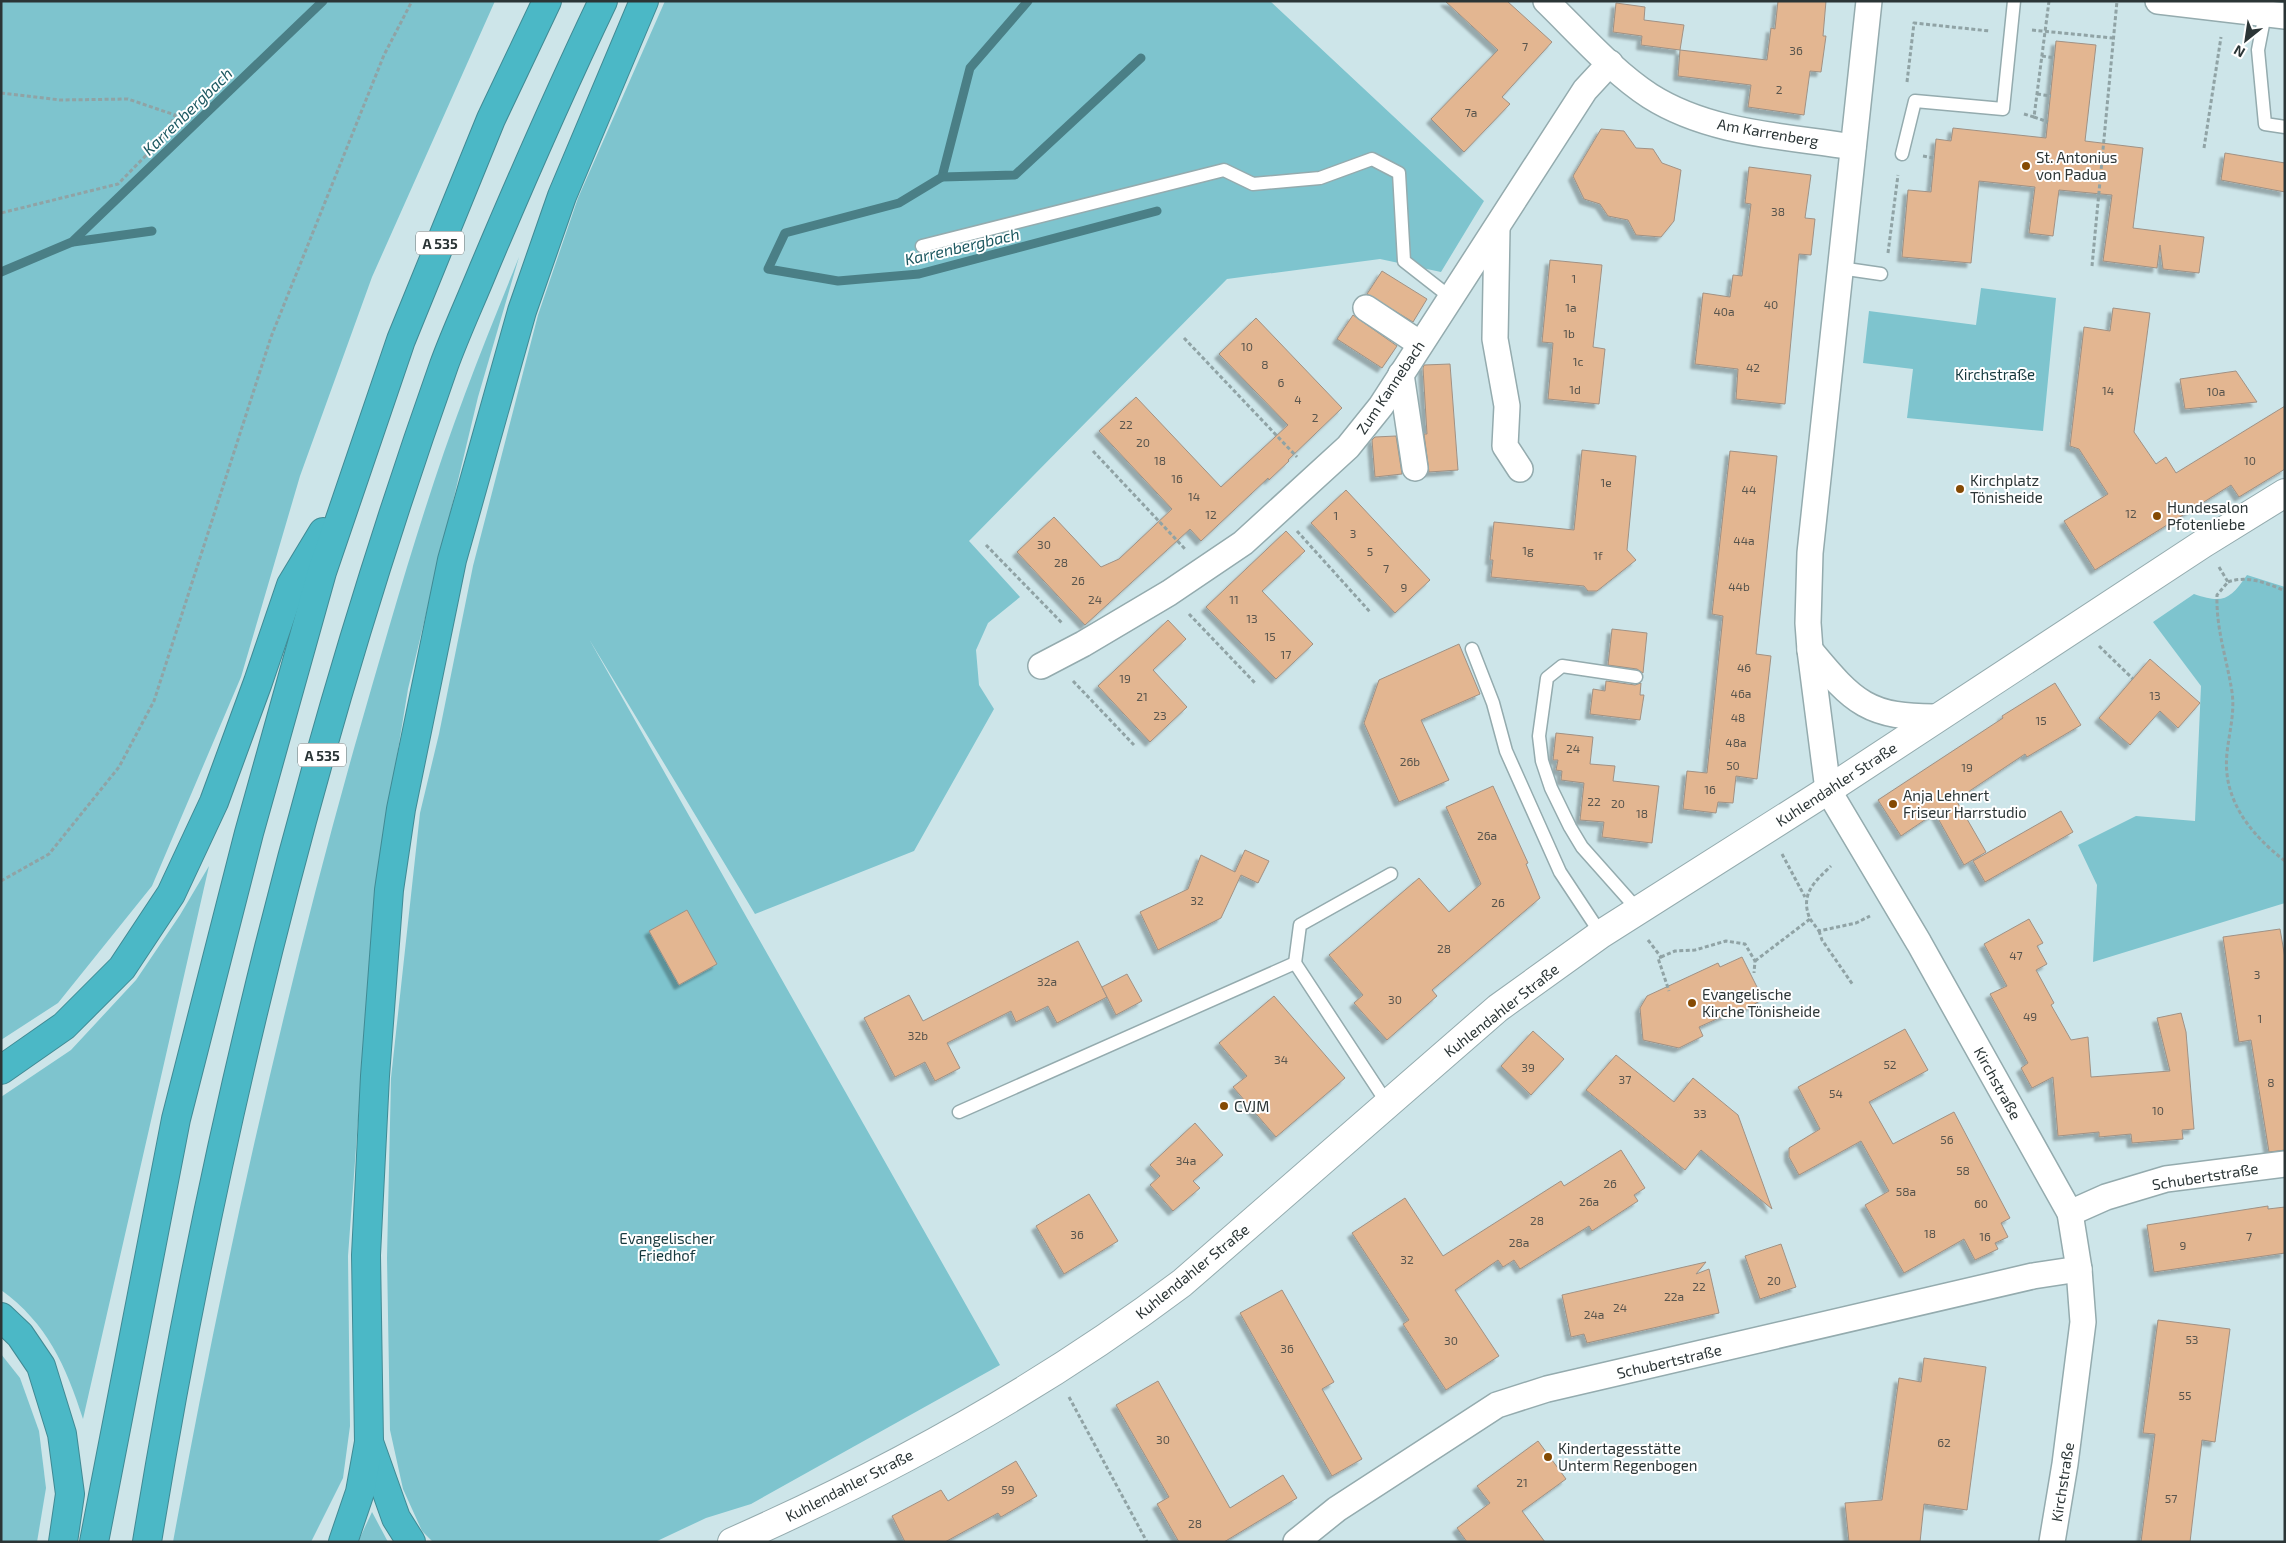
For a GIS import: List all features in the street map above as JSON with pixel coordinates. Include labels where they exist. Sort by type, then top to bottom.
[{"type":"highway","name":"A 535","points":[[94,1542],[176,1118],[252,824],[322,572],[401,340],[483,137],[547,1]]},
{"type":"highway","name":"A 535","points":[[147,1542],[164,1439],[228,1121],[294,852],[370,589],[445,362],[536,144],[603,1]]},
{"type":"highway","points":[[343,1542],[360,1492],[369,1442],[366,1255],[375,1076],[389,890],[401,809],[452,560],[522,311],[562,196],[644,1]]},
{"type":"highway","points":[[1,1070],[64,1026],[122,968],[171,894],[214,802],[291,585],[348,492]]},
{"type":"highway","points":[[1,1317],[20,1335],[41,1366],[62,1434],[70,1494],[63,1542]]},
{"type":"highway","points":[[369,1442],[396,1518],[411,1542]]},
{"type":"main road","name":"Kuhlendahler Straße","points":[[732,1542],[904,1458],[1053,1373],[1182,1283],[1498,1008],[1601,934],[1828,790],[2204,542],[2285,493]]},
{"type":"street","name":"Am Karrenberg","points":[[1546,1],[1610,62],[1650,96],[1695,118],[1736,129],[1853,147]]},
{"type":"street","name":"Kirchstraße","points":[[1869,1],[1810,553],[1808,623],[1810,650],[1828,790],[1919,943],[2070,1213],[2079,1269],[2082,1322],[2066,1464],[2052,1542]]},
{"type":"street","points":[[2158,1],[2275,15]]},
{"type":"street","name":"Zum Kannebach","points":[[1047,662],[1083,644],[1169,593],[1243,543],[1348,447],[1381,406],[1419,343],[1497,229],[1509,205],[1585,90],[1610,62]]},
{"type":"street","points":[[1497,229],[1495,340],[1507,406],[1505,446],[1520,469]]},
{"type":"street","points":[[1366,308],[1419,343]]},
{"type":"street","points":[[1401,374],[1416,468]]},
{"type":"street","points":[[1810,650],[1839,685],[1863,705],[1885,713],[1914,717],[1940,717]]},
{"type":"street","name":"Schubertstraße","points":[[2070,1213],[2106,1198],[2166,1179],[2285,1164]]},
{"type":"street","name":"Schubertstraße","points":[[1296,1542],[1337,1509],[1497,1405],[1547,1389],[2033,1276],[2079,1269]]},
{"type":"lane","points":[[1902,154],[1915,101],[2003,109],[2014,1]]},
{"type":"lane","points":[[2275,15],[2258,50],[2265,124],[2285,127]]},
{"type":"lane","points":[[922,246],[1224,170],[1253,184],[1320,178],[1372,159],[1399,173],[1404,261],[1450,297]]},
{"type":"lane","points":[[1840,268],[1881,274]]},
{"type":"lane","points":[[1472,649],[1493,702],[1506,751],[1560,872],[1601,934]]},
{"type":"lane","points":[[1634,912],[1582,848],[1570,827],[1542,762],[1539,736],[1547,678],[1562,666],[1636,677]]},
{"type":"lane","points":[[1387,1103],[1295,963],[1300,924],[1391,874]]},
{"type":"lane","points":[[960,1112],[1295,963]]},
{"type":"path","points":[[1,881],[49,854],[119,767],[154,701],[272,337],[384,55],[412,1]]},
{"type":"path","points":[[2034,117],[2049,1]]},
{"type":"path","points":[[2092,266],[2117,1]]},
{"type":"path","points":[[2204,148],[2226,9]]},
{"type":"path","points":[[1915,101],[1906,92],[1914,23],[2045,31],[2113,38]]},
{"type":"path","points":[[2042,56],[2055,58]]},
{"type":"path","points":[[1,93],[60,100],[128,99],[175,115],[166,135],[118,184],[1,213]]},
{"type":"path","points":[[2037,94],[2051,96]]},
{"type":"path","points":[[2003,109],[2048,122]]},
{"type":"path","points":[[1888,256],[1902,154]]},
{"type":"path","points":[[1184,338],[1316,478]]},
{"type":"path","points":[[1093,451],[1204,570]]},
{"type":"path","points":[[1278,510],[1372,613]]},
{"type":"path","points":[[2204,542],[2228,582]]},
{"type":"path","points":[[986,545],[1083,644]]},
{"type":"path","points":[[2285,591],[2238,578],[2228,582],[2217,595],[2216,617],[2232,692],[2233,712],[2227,755],[2227,781],[2235,805],[2249,826],[2285,861]]},
{"type":"path","points":[[1169,593],[1254,683]]},
{"type":"path","points":[[2082,624],[2104,651],[2133,679]]},
{"type":"path","points":[[1047,662],[1134,745]]},
{"type":"path","points":[[1782,853],[1805,897],[1805,907],[1810,919],[1853,985]]},
{"type":"path","points":[[1805,897],[1831,866]]},
{"type":"path","points":[[1634,912],[1661,957]]},
{"type":"path","points":[[1819,931],[1856,923],[1872,915]]},
{"type":"path","points":[[1755,961],[1810,919]]},
{"type":"path","points":[[1669,991],[1658,958],[1674,951],[1695,950],[1726,941],[1745,944],[1755,961],[1754,973]]},
{"type":"path","points":[[1053,1373],[1079,1415],[1147,1542]]},
{"type":"green space","points":[[1,1],[495,1],[372,277],[300,476],[241,677],[152,886],[58,1003],[1,1040]]},
{"type":"green space","name":"Evangelischer Friedhof","points":[[665,1],[1270,1],[1484,201],[1441,272],[1380,259],[1227,279],[969,541],[1020,597],[988,623],[976,650],[979,685],[994,709],[914,851],[755,914],[589,639],[1000,1365],[751,1504],[706,1518],[655,1542],[433,1542],[422,1531],[403,1489],[390,1430],[387,1258],[391,1078],[420,813],[439,734],[473,566],[538,315],[578,198]]},
{"type":"green space","points":[[519,257],[478,397],[408,689],[375,890],[348,1256],[350,1426],[343,1478],[311,1542],[173,1542],[233,1241],[278,1042],[328,844],[393,613],[434,480],[471,377]]},
{"type":"green space","name":"Kirchstraße","points":[[1981,288],[2056,298],[2043,431],[1907,418],[1913,369],[1863,363],[1869,311],[1976,325]]},
{"type":"green space","points":[[2247,575],[2285,587],[2285,903],[2093,962],[2097,885],[2078,845],[2136,816],[2195,821],[2201,686],[2153,622],[2194,594],[2212,599],[2225,598],[2236,590]]},
{"type":"green space","points":[[209,866],[83,1419],[62,1364],[43,1331],[17,1303],[1,1290],[1,1097],[71,1050],[136,980],[180,915]]},
{"type":"green space","points":[[1,1354],[20,1378],[39,1431],[46,1488],[37,1542],[1,1542]]},
{"type":"green space","points":[[372,1512],[388,1542],[358,1542]]},
{"type":"building","points":[[1445,1],[1507,1],[1552,42],[1502,97],[1510,104],[1464,152],[1431,119],[1498,50]]},
{"type":"building","points":[[1778,1],[1826,1],[1823,36],[1826,36],[1821,72],[1810,71],[1804,115],[1748,107],[1751,85],[1678,76],[1680,50],[1767,60],[1771,28],[1775,29]]},
{"type":"building","points":[[1616,3],[1645,7],[1644,20],[1684,25],[1680,50],[1641,45],[1642,36],[1613,32]]},
{"type":"building","points":[[2056,41],[2096,45],[2085,141],[2143,148],[2133,228],[2204,237],[2199,273],[2163,269],[2160,245],[2157,268],[2103,261],[2112,195],[2059,190],[2053,236],[2029,233],[2035,187],[1979,181],[1971,263],[1902,257],[1908,190],[1931,192],[1936,139],[1951,141],[1953,128],[2046,138]]},
{"type":"building","points":[[1601,129],[1624,131],[1636,148],[1653,149],[1662,163],[1681,170],[1674,221],[1661,237],[1636,235],[1628,220],[1608,216],[1600,204],[1584,199],[1573,176]]},
{"type":"building","points":[[2225,153],[2285,163],[2285,192],[2221,180]]},
{"type":"building","points":[[1749,167],[1811,175],[1805,218],[1815,219],[1811,255],[1799,254],[1785,404],[1736,399],[1738,369],[1695,364],[1703,293],[1730,297],[1733,275],[1742,276],[1751,204],[1745,203]]},
{"type":"building","points":[[1550,260],[1602,265],[1593,347],[1605,349],[1599,404],[1548,399],[1553,343],[1542,342]]},
{"type":"building","points":[[1382,271],[1427,299],[1413,322],[1367,294]]},
{"type":"building","points":[[2113,308],[2150,313],[2134,432],[2156,464],[2166,457],[2176,473],[2285,406],[2285,469],[2239,497],[2231,485],[2095,570],[2064,521],[2108,494],[2079,449],[2070,446],[2084,327],[2110,331]]},
{"type":"building","points":[[1353,315],[1397,346],[1382,368],[1337,339]]},
{"type":"building","points":[[1256,318],[1342,408],[1269,480],[1268,478],[1201,541],[1190,529],[1085,625],[1017,552],[1054,517],[1101,567],[1119,559],[1172,509],[1099,431],[1136,397],[1221,487],[1288,425],[1219,354]]},
{"type":"building","points":[[1450,364],[1458,470],[1429,472],[1424,434],[1427,434],[1423,368],[1424,365]]},
{"type":"building","points":[[2236,371],[2257,402],[2185,409],[2180,379]]},
{"type":"building","points":[[1396,436],[1402,474],[1375,477],[1372,440],[1375,437]]},
{"type":"building","points":[[1582,450],[1636,456],[1627,550],[1636,560],[1597,591],[1588,591],[1584,586],[1491,577],[1493,560],[1490,560],[1494,522],[1574,530]]},
{"type":"building","points":[[1730,451],[1777,456],[1756,654],[1771,656],[1757,779],[1736,776],[1733,803],[1718,802],[1716,813],[1683,809],[1687,771],[1707,773],[1723,616],[1712,614]]},
{"type":"building","points":[[1346,490],[1430,580],[1395,613],[1311,523]]},
{"type":"building","points":[[1286,531],[1305,551],[1262,591],[1313,644],[1276,679],[1206,607]]},
{"type":"building","points":[[1168,620],[1186,639],[1153,670],[1187,707],[1150,742],[1098,686]]},
{"type":"building","points":[[1612,629],[1647,633],[1643,673],[1637,669],[1608,665]]},
{"type":"building","points":[[1459,644],[1480,694],[1421,720],[1449,780],[1399,802],[1364,723],[1379,680]]},
{"type":"building","points":[[2150,659],[2200,703],[2178,728],[2160,711],[2130,745],[2099,718]]},
{"type":"building","points":[[1606,681],[1635,685],[1641,683],[1640,695],[1644,695],[1640,720],[1590,714],[1593,689],[1605,691]]},
{"type":"building","points":[[2055,683],[2081,725],[2027,757],[2025,754],[1956,800],[1986,852],[1964,865],[1935,813],[1901,836],[1878,800],[2003,718],[2002,716]]},
{"type":"building","points":[[1556,733],[1593,737],[1590,764],[1615,766],[1613,781],[1659,786],[1652,843],[1602,837],[1604,822],[1580,820],[1584,783],[1561,780],[1562,771],[1556,770],[1558,760],[1553,760]]},
{"type":"building","points":[[1493,786],[1528,863],[1526,864],[1540,898],[1432,990],[1437,996],[1387,1040],[1354,1003],[1363,995],[1329,955],[1419,878],[1449,912],[1481,884],[1446,807]]},
{"type":"building","points":[[2061,811],[2073,832],[1985,882],[1973,861]]},
{"type":"building","points":[[1245,850],[1269,861],[1258,883],[1241,875],[1221,918],[1158,950],[1140,912],[1188,889],[1201,855],[1235,872]]},
{"type":"building","points":[[687,910],[717,964],[679,985],[649,931]]},
{"type":"building","points":[[2029,919],[2043,943],[2037,946],[2047,964],[2036,970],[2054,1003],[2051,1005],[2071,1040],[2088,1037],[2091,1077],[2170,1071],[2157,1018],[2181,1013],[2186,1032],[2194,1129],[2182,1130],[2183,1139],[2132,1143],[2131,1134],[2099,1137],[2099,1132],[2058,1136],[2053,1077],[2032,1088],[2021,1068],[2028,1063],[1990,994],[2007,986],[1984,944]]},
{"type":"building","points":[[2280,929],[2285,958],[2285,1150],[2269,1152],[2251,1040],[2239,1042],[2223,937]]},
{"type":"building","points":[[1078,941],[1107,997],[1057,1023],[1048,1006],[1016,1022],[1011,1011],[947,1043],[960,1068],[935,1081],[925,1062],[895,1077],[864,1018],[909,995],[923,1021]]},
{"type":"building","name":"Evangelische Kirche Tönisheide","points":[[1742,957],[1763,999],[1743,1011],[1741,1008],[1699,1027],[1703,1036],[1679,1048],[1643,1040],[1640,1008],[1647,996],[1718,963],[1720,967]]},
{"type":"building","points":[[1127,974],[1142,1001],[1116,1015],[1102,987]]},
{"type":"building","points":[[1274,996],[1345,1078],[1276,1137],[1233,1087],[1247,1076],[1219,1043]]},
{"type":"building","points":[[1905,1029],[1928,1070],[1869,1102],[1893,1144],[1954,1112],[2010,1218],[2001,1223],[2008,1237],[1995,1243],[1998,1249],[1975,1260],[1964,1239],[1904,1273],[1865,1205],[1889,1191],[1861,1141],[1799,1175],[1789,1157],[1789,1148],[1820,1129],[1798,1087]]},
{"type":"building","points":[[1533,1031],[1564,1059],[1531,1095],[1501,1066]]},
{"type":"building","points":[[1616,1055],[1674,1102],[1693,1078],[1738,1115],[1772,1209],[1701,1150],[1685,1170],[1586,1090]]},
{"type":"building","points":[[1195,1123],[1223,1155],[1193,1181],[1200,1188],[1173,1211],[1150,1185],[1160,1176],[1150,1165]]},
{"type":"building","points":[[1621,1150],[1645,1188],[1634,1195],[1638,1201],[1592,1231],[1589,1226],[1520,1269],[1514,1260],[1503,1267],[1498,1260],[1455,1290],[1499,1356],[1446,1390],[1403,1324],[1409,1320],[1352,1233],[1405,1198],[1443,1256],[1561,1181],[1564,1186]]},
{"type":"building","points":[[1089,1194],[1118,1241],[1064,1274],[1036,1226]]},
{"type":"building","points":[[2268,1206],[2268,1209],[2285,1207],[2285,1253],[2154,1272],[2147,1225]]},
{"type":"building","points":[[1781,1244],[1796,1287],[1760,1299],[1745,1256]]},
{"type":"building","points":[[1706,1262],[1696,1274],[1709,1269],[1719,1313],[1587,1343],[1584,1334],[1571,1337],[1562,1295]]},
{"type":"building","points":[[1282,1290],[1334,1382],[1322,1389],[1362,1459],[1332,1476],[1240,1313]]},
{"type":"building","points":[[2158,1320],[2230,1329],[2215,1442],[2202,1440],[2190,1542],[2141,1542],[2155,1434],[2143,1433]]},
{"type":"building","points":[[1924,1358],[1986,1367],[1967,1510],[1924,1504],[1920,1542],[1849,1542],[1845,1503],[1882,1500],[1899,1378],[1921,1382]]},
{"type":"building","points":[[1158,1381],[1230,1508],[1283,1475],[1297,1498],[1224,1542],[1179,1542],[1157,1504],[1169,1497],[1116,1405]]},
{"type":"building","points":[[1538,1441],[1566,1479],[1522,1511],[1545,1542],[1467,1542],[1457,1528],[1490,1503],[1477,1486]]},
{"type":"building","points":[[1016,1461],[1037,1496],[1001,1517],[998,1513],[945,1542],[905,1542],[892,1516],[941,1490],[948,1501]]},
{"type":"waterway","name":"Karrenbergbach","points":[[1,272],[72,242],[323,1]]},
{"type":"waterway","name":"Karrenbergbach","points":[[1028,1],[970,68],[942,177],[899,203],[785,233],[768,269],[838,281],[919,274],[1157,211]]},
{"type":"waterway","name":"Karrenbergbach","points":[[942,177],[1015,175],[1141,58]]},
{"type":"waterway","name":"Karrenbergbach","points":[[73,242],[152,231]]},
{"type":"place","name":"St. Antonius von Padua","points":[[2026,166]]},
{"type":"place","name":"Kirchplatz Tönisheide","points":[[1960,489]]},
{"type":"place","name":"Hundesalon Pfotenliebe","points":[[2157,516]]},
{"type":"place","name":"Anja Lehnert Friseur Harrstudio","points":[[1893,804]]},
{"type":"place","name":"Evangelische Kirche Tönisheide","points":[[1692,1003]]},
{"type":"place","name":"CVJM","points":[[1224,1106]]},
{"type":"place","name":"Kindertagesstätte Unterm Regenbogen","points":[[1548,1457]]}]
